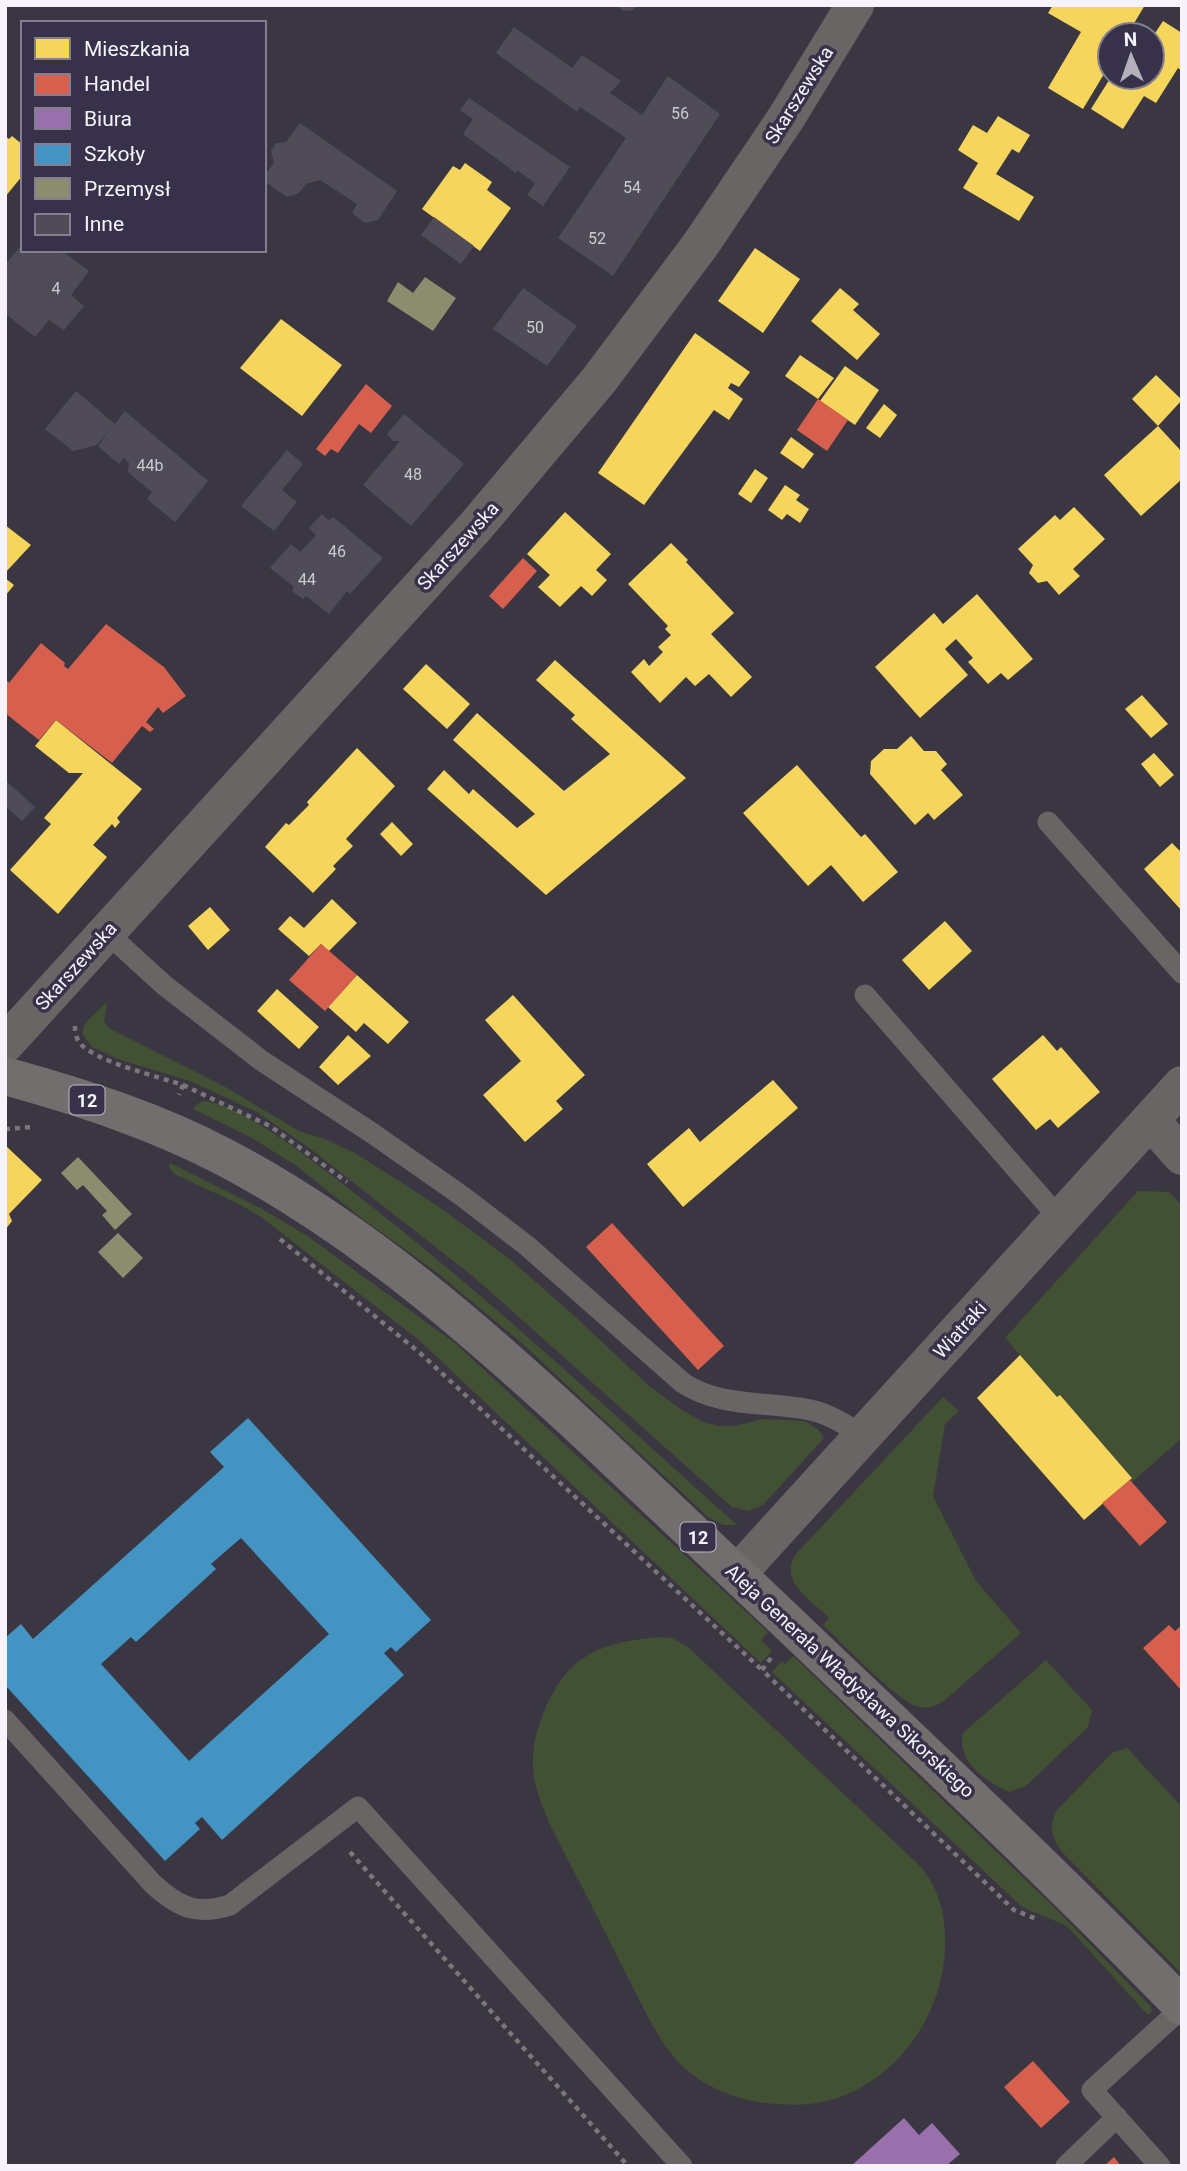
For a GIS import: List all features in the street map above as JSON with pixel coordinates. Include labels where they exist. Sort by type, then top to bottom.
[{"type":"main road","name":"Aleja Generała Władysława Sikorskiego","points":[[5,1076],[108,1107],[225,1157],[272,1184],[409,1278],[532,1382],[737,1574],[976,1800],[1182,2007]]},
{"type":"street","name":"Skarszewska","points":[[5,1044],[477,526],[599,380],[708,232],[786,118],[855,5]]},
{"type":"street","name":"Wiatraki","points":[[737,1574],[1182,1085]]},
{"type":"street","points":[[1150,1120],[1182,1156]]},
{"type":"lane","points":[[1048,822],[1182,973]]},
{"type":"lane","points":[[107,933],[164,985],[262,1061],[384,1141],[526,1245],[682,1383],[699,1394],[717,1399],[812,1410],[832,1417],[864,1436]]},
{"type":"lane","points":[[865,995],[1060,1219]]},
{"type":"lane","points":[[5,1720],[153,1884],[168,1897],[198,1910],[215,1910],[230,1905],[358,1807],[682,2166]]},
{"type":"lane","points":[[1160,2166],[1092,2090],[1182,2007]]},
{"type":"lane","points":[[1066,2166],[1117,2117]]},
{"type":"path","points":[[60,984],[85,1007],[75,1021],[78,1041],[87,1049],[104,1059],[183,1085],[166,1130]]},
{"type":"path","points":[[279,1238],[420,1353],[762,1670]]},
{"type":"path","points":[[329,1829],[628,2166]]},
{"type":"green space","points":[[107,1002],[104,1021],[109,1028],[227,1088],[299,1131],[355,1153],[435,1204],[507,1257],[649,1386],[682,1410],[703,1422],[719,1426],[735,1426],[763,1419],[804,1421],[818,1429],[824,1438],[763,1505],[748,1511],[732,1507],[475,1278],[308,1147],[257,1112],[190,1081],[118,1059],[92,1047],[83,1035],[83,1028]]},
{"type":"green space","points":[[203,1101],[218,1104],[253,1120],[290,1144],[387,1219],[539,1347],[737,1525],[723,1525],[708,1517],[523,1344],[435,1271],[360,1217],[298,1167],[252,1138],[193,1109]]},
{"type":"green space","points":[[170,1163],[262,1209],[306,1235],[455,1343],[768,1632],[761,1640],[772,1651],[761,1663],[420,1341],[261,1217],[174,1174],[169,1167]]},
{"type":"green space","points":[[1138,1191],[1169,1192],[1182,1206],[1182,1438],[1132,1482],[1132,1477],[1005,1338]]},
{"type":"green space","points":[[943,1397],[959,1411],[945,1424],[933,1496],[976,1581],[1021,1633],[945,1700],[933,1707],[923,1708],[898,1695],[823,1625],[829,1618],[799,1589],[791,1573],[796,1554]]},
{"type":"green space","points":[[658,1637],[672,1638],[688,1647],[919,1865],[936,1892],[944,1922],[945,1944],[938,1991],[929,2013],[918,2034],[886,2070],[845,2095],[806,2104],[787,2105],[755,2101],[709,2085],[681,2065],[650,2021],[559,1844],[543,1807],[535,1782],[534,1748],[537,1731],[552,1694],[574,1666],[587,1656],[618,1643]]},
{"type":"green space","points":[[793,1656],[1055,1908],[1150,2006],[1152,2011],[1148,2015],[1067,1926],[1022,1907],[772,1672],[782,1661],[785,1664]]},
{"type":"green space","points":[[1046,1660],[1092,1710],[1088,1727],[1026,1786],[1009,1792],[991,1783],[968,1761],[962,1743],[963,1733]]},
{"type":"green space","points":[[1127,1748],[1182,1807],[1182,1974],[1064,1854],[1052,1832],[1058,1809],[1113,1752]]},
{"type":"building: Mieszkania","points":[[1053,5],[1145,5],[1135,21],[1096,21],[1096,87],[1083,109],[1048,88],[1081,32],[1048,13]]},
{"type":"building: Mieszkania","points":[[1166,23],[1182,33],[1182,71],[1178,68],[1166,87]]},
{"type":"building: Mieszkania","points":[[1102,91],[1164,91],[1156,103],[1144,96],[1123,129],[1091,109]]},
{"type":"building: Mieszkania","points":[[998,116],[1030,135],[1019,153],[1012,149],[996,174],[1034,197],[1019,221],[963,188],[978,163],[958,150],[973,125],[987,133]]},
{"type":"building: Mieszkania","points":[[5,136],[9,139],[12,136],[21,143],[21,177],[5,197]]},
{"type":"building: Mieszkania","points":[[465,163],[492,182],[487,190],[511,208],[480,251],[422,209],[453,166],[460,170]]},
{"type":"building: Mieszkania","points":[[755,248],[800,279],[763,333],[718,301]]},
{"type":"building: Mieszkania","points":[[840,288],[859,304],[853,310],[880,334],[857,360],[811,321]]},
{"type":"building: Mieszkania","points":[[281,319],[342,365],[302,416],[240,368]]},
{"type":"building: Mieszkania","points":[[695,333],[750,372],[739,387],[731,383],[728,388],[743,399],[729,420],[714,410],[644,505],[598,473]]},
{"type":"building: Mieszkania","points":[[800,355],[834,378],[818,399],[785,376]]},
{"type":"building: Mieszkania","points":[[845,366],[879,390],[855,425],[820,401]]},
{"type":"building: Mieszkania","points":[[1156,375],[1182,400],[1158,426],[1132,399]]},
{"type":"building: Mieszkania","points":[[884,404],[897,415],[880,438],[866,428]]},
{"type":"building: Mieszkania","points":[[1158,426],[1182,452],[1182,479],[1141,516],[1104,475]]},
{"type":"building: Mieszkania","points":[[791,437],[814,454],[803,469],[780,453]]},
{"type":"building: Mieszkania","points":[[755,469],[768,478],[751,503],[738,494]]},
{"type":"building: Mieszkania","points":[[785,485],[800,495],[796,500],[809,509],[800,523],[787,514],[782,520],[768,510]]},
{"type":"building: Mieszkania","points":[[1074,507],[1105,539],[1073,569],[1080,576],[1059,595],[1047,581],[1038,583],[1029,573],[1033,565],[1018,549],[1055,515],[1060,520]]},
{"type":"building: Mieszkania","points":[[565,512],[611,554],[596,570],[607,580],[592,596],[581,586],[560,607],[538,587],[550,575],[527,554]]},
{"type":"building: Mieszkania","points":[[5,525],[31,545],[5,573]]},
{"type":"building: Mieszkania","points":[[671,543],[734,613],[711,634],[752,677],[731,697],[709,674],[695,686],[686,677],[660,703],[631,672],[644,659],[649,666],[663,652],[658,647],[671,635],[665,629],[668,626],[628,584]]},
{"type":"building: Mieszkania","points":[[5,578],[14,585],[5,596]]},
{"type":"building: Mieszkania","points":[[977,594],[1033,659],[1008,680],[1001,673],[988,684],[968,662],[973,658],[956,639],[945,649],[968,675],[920,718],[875,667],[934,613],[943,624]]},
{"type":"building: Mieszkania","points":[[555,660],[686,778],[546,895],[427,789],[444,770],[469,794],[473,789],[517,828],[535,814],[453,740],[477,713],[564,791],[610,754],[571,719],[575,715],[536,680]]},
{"type":"building: Mieszkania","points":[[426,664],[470,704],[447,729],[403,689]]},
{"type":"building: Mieszkania","points":[[1142,695],[1168,724],[1151,738],[1125,709]]},
{"type":"building: Mieszkania","points":[[56,720],[142,789],[117,818],[120,822],[115,828],[112,824],[93,845],[107,857],[58,914],[10,870],[51,824],[44,818],[83,773],[69,773],[35,746]]},
{"type":"building: Mieszkania","points":[[911,736],[924,751],[936,751],[947,764],[941,770],[963,795],[934,820],[928,813],[915,825],[870,774],[871,761],[884,749],[897,749]]},
{"type":"building: Mieszkania","points":[[357,748],[395,786],[346,839],[353,846],[333,866],[336,869],[313,893],[265,847],[286,823],[289,825],[309,805],[307,802]]},
{"type":"building: Mieszkania","points":[[1154,753],[1174,775],[1160,787],[1141,764]]},
{"type":"building: Mieszkania","points":[[797,765],[861,837],[865,834],[898,872],[863,902],[831,865],[808,886],[743,813]]},
{"type":"building: Mieszkania","points":[[392,822],[413,844],[401,856],[380,834]]},
{"type":"building: Mieszkania","points":[[1172,843],[1182,853],[1182,911],[1144,869]]},
{"type":"building: Mieszkania","points":[[332,899],[357,923],[329,951],[321,944],[309,956],[278,929],[290,916],[304,928]]},
{"type":"building: Mieszkania","points":[[210,907],[230,930],[208,950],[188,926]]},
{"type":"building: Mieszkania","points":[[945,921],[972,951],[929,990],[902,960]]},
{"type":"building: Mieszkania","points":[[357,975],[409,1022],[388,1044],[364,1023],[356,1032],[328,1007]]},
{"type":"building: Mieszkania","points":[[277,989],[319,1027],[299,1049],[257,1011]]},
{"type":"building: Mieszkania","points":[[513,995],[585,1075],[556,1101],[563,1109],[525,1142],[483,1095],[521,1061],[485,1020]]},
{"type":"building: Mieszkania","points":[[348,1035],[371,1056],[338,1085],[319,1067]]},
{"type":"building: Mieszkania","points":[[1043,1035],[1057,1051],[1061,1047],[1100,1092],[1058,1128],[1050,1119],[1036,1130],[992,1079]]},
{"type":"building: Mieszkania","points":[[773,1080],[798,1108],[683,1207],[647,1164],[689,1128],[700,1142]]},
{"type":"building: Mieszkania","points":[[5,1145],[42,1180],[9,1214],[12,1221],[5,1230]]},
{"type":"building: Mieszkania","points":[[1020,1355],[1057,1397],[1060,1395],[1132,1478],[1084,1520],[977,1398]]},
{"type":"building: Handel","points":[[366,384],[392,406],[371,433],[359,424],[338,453],[331,449],[325,456],[316,449]]},
{"type":"building: Handel","points":[[818,399],[848,420],[827,451],[797,430]]},
{"type":"building: Handel","points":[[523,558],[537,571],[503,609],[489,596]]},
{"type":"building: Handel","points":[[106,624],[164,667],[186,696],[163,713],[158,707],[146,722],[154,729],[150,732],[142,726],[112,763],[56,720],[39,740],[5,713],[5,683],[9,683],[41,643],[65,663],[64,666],[68,669]]},
{"type":"building: Handel","points":[[321,944],[357,975],[325,1011],[289,980]]},
{"type":"building: Handel","points":[[612,1223],[724,1346],[698,1370],[586,1247]]},
{"type":"building: Handel","points":[[1130,1480],[1167,1522],[1140,1546],[1102,1503]]},
{"type":"building: Handel","points":[[1169,1625],[1175,1631],[1182,1625],[1182,1691],[1143,1648]]},
{"type":"building: Handel","points":[[1033,2061],[1070,2102],[1041,2128],[1004,2087]]},
{"type":"building: Handel","points":[[1114,2157],[1121,2166],[1104,2166]]},
{"type":"building: Biura","points":[[904,2118],[919,2135],[932,2123],[960,2154],[946,2166],[851,2166]]},
{"type":"building: Szkoły","points":[[248,1418],[431,1620],[396,1652],[391,1647],[384,1653],[404,1675],[222,1840],[202,1817],[195,1823],[200,1829],[165,1861],[5,1685],[5,1638],[21,1624],[33,1639],[224,1467],[210,1452]],"holes":[[[241,1538],[329,1634],[189,1761],[101,1664],[131,1637],[136,1642],[216,1569],[211,1564]]]},
{"type":"building: Przemysł","points":[[425,277],[456,298],[433,331],[387,301],[398,282],[413,293]]},
{"type":"building: Przemysł","points":[[78,1157],[132,1214],[115,1230],[102,1215],[107,1211],[83,1185],[77,1190],[61,1173]]},
{"type":"building: Przemysł","points":[[118,1233],[143,1258],[123,1278],[98,1252]]},
{"type":"building: Inne","points":[[616,5],[636,5],[633,10],[624,11]]},
{"type":"building: Inne","points":[[514,27],[572,68],[582,55],[621,81],[610,93],[642,115],[668,76],[720,114],[613,276],[558,238],[626,138],[580,107],[577,112],[496,53]]},
{"type":"building: Inne","points":[[469,98],[570,167],[543,206],[527,195],[535,183],[517,170],[516,173],[463,134],[473,119],[460,110]]},
{"type":"building: Inne","points":[[300,123],[397,191],[378,220],[365,223],[352,213],[357,204],[320,180],[306,184],[299,193],[287,197],[266,182],[266,173],[274,163],[271,151],[276,143],[286,142]]},
{"type":"building: Inne","points":[[434,217],[474,246],[461,264],[421,235]]},
{"type":"building: Inne","points":[[21,245],[21,252],[64,252],[89,271],[71,295],[84,306],[64,330],[49,320],[35,337],[7,315],[5,318],[5,265]]},
{"type":"building: Inne","points":[[523,288],[577,326],[547,366],[493,329]]},
{"type":"building: Inne","points":[[76,391],[115,424],[125,411],[208,481],[175,522],[147,499],[152,492],[128,472],[129,463],[124,458],[119,464],[98,446],[111,427],[97,445],[73,451],[45,429]]},
{"type":"building: Inne","points":[[404,414],[464,464],[411,526],[363,485],[400,441],[393,441],[387,434]]},
{"type":"building: Inne","points":[[287,450],[303,464],[282,490],[297,502],[274,531],[241,506]]},
{"type":"building: Inne","points":[[322,514],[329,521],[333,517],[383,558],[350,594],[347,591],[329,614],[306,596],[303,599],[292,591],[294,587],[270,568],[291,544],[300,552],[316,535],[309,528]]},
{"type":"building: Inne","points":[[5,780],[35,807],[22,821],[5,806]]}]
